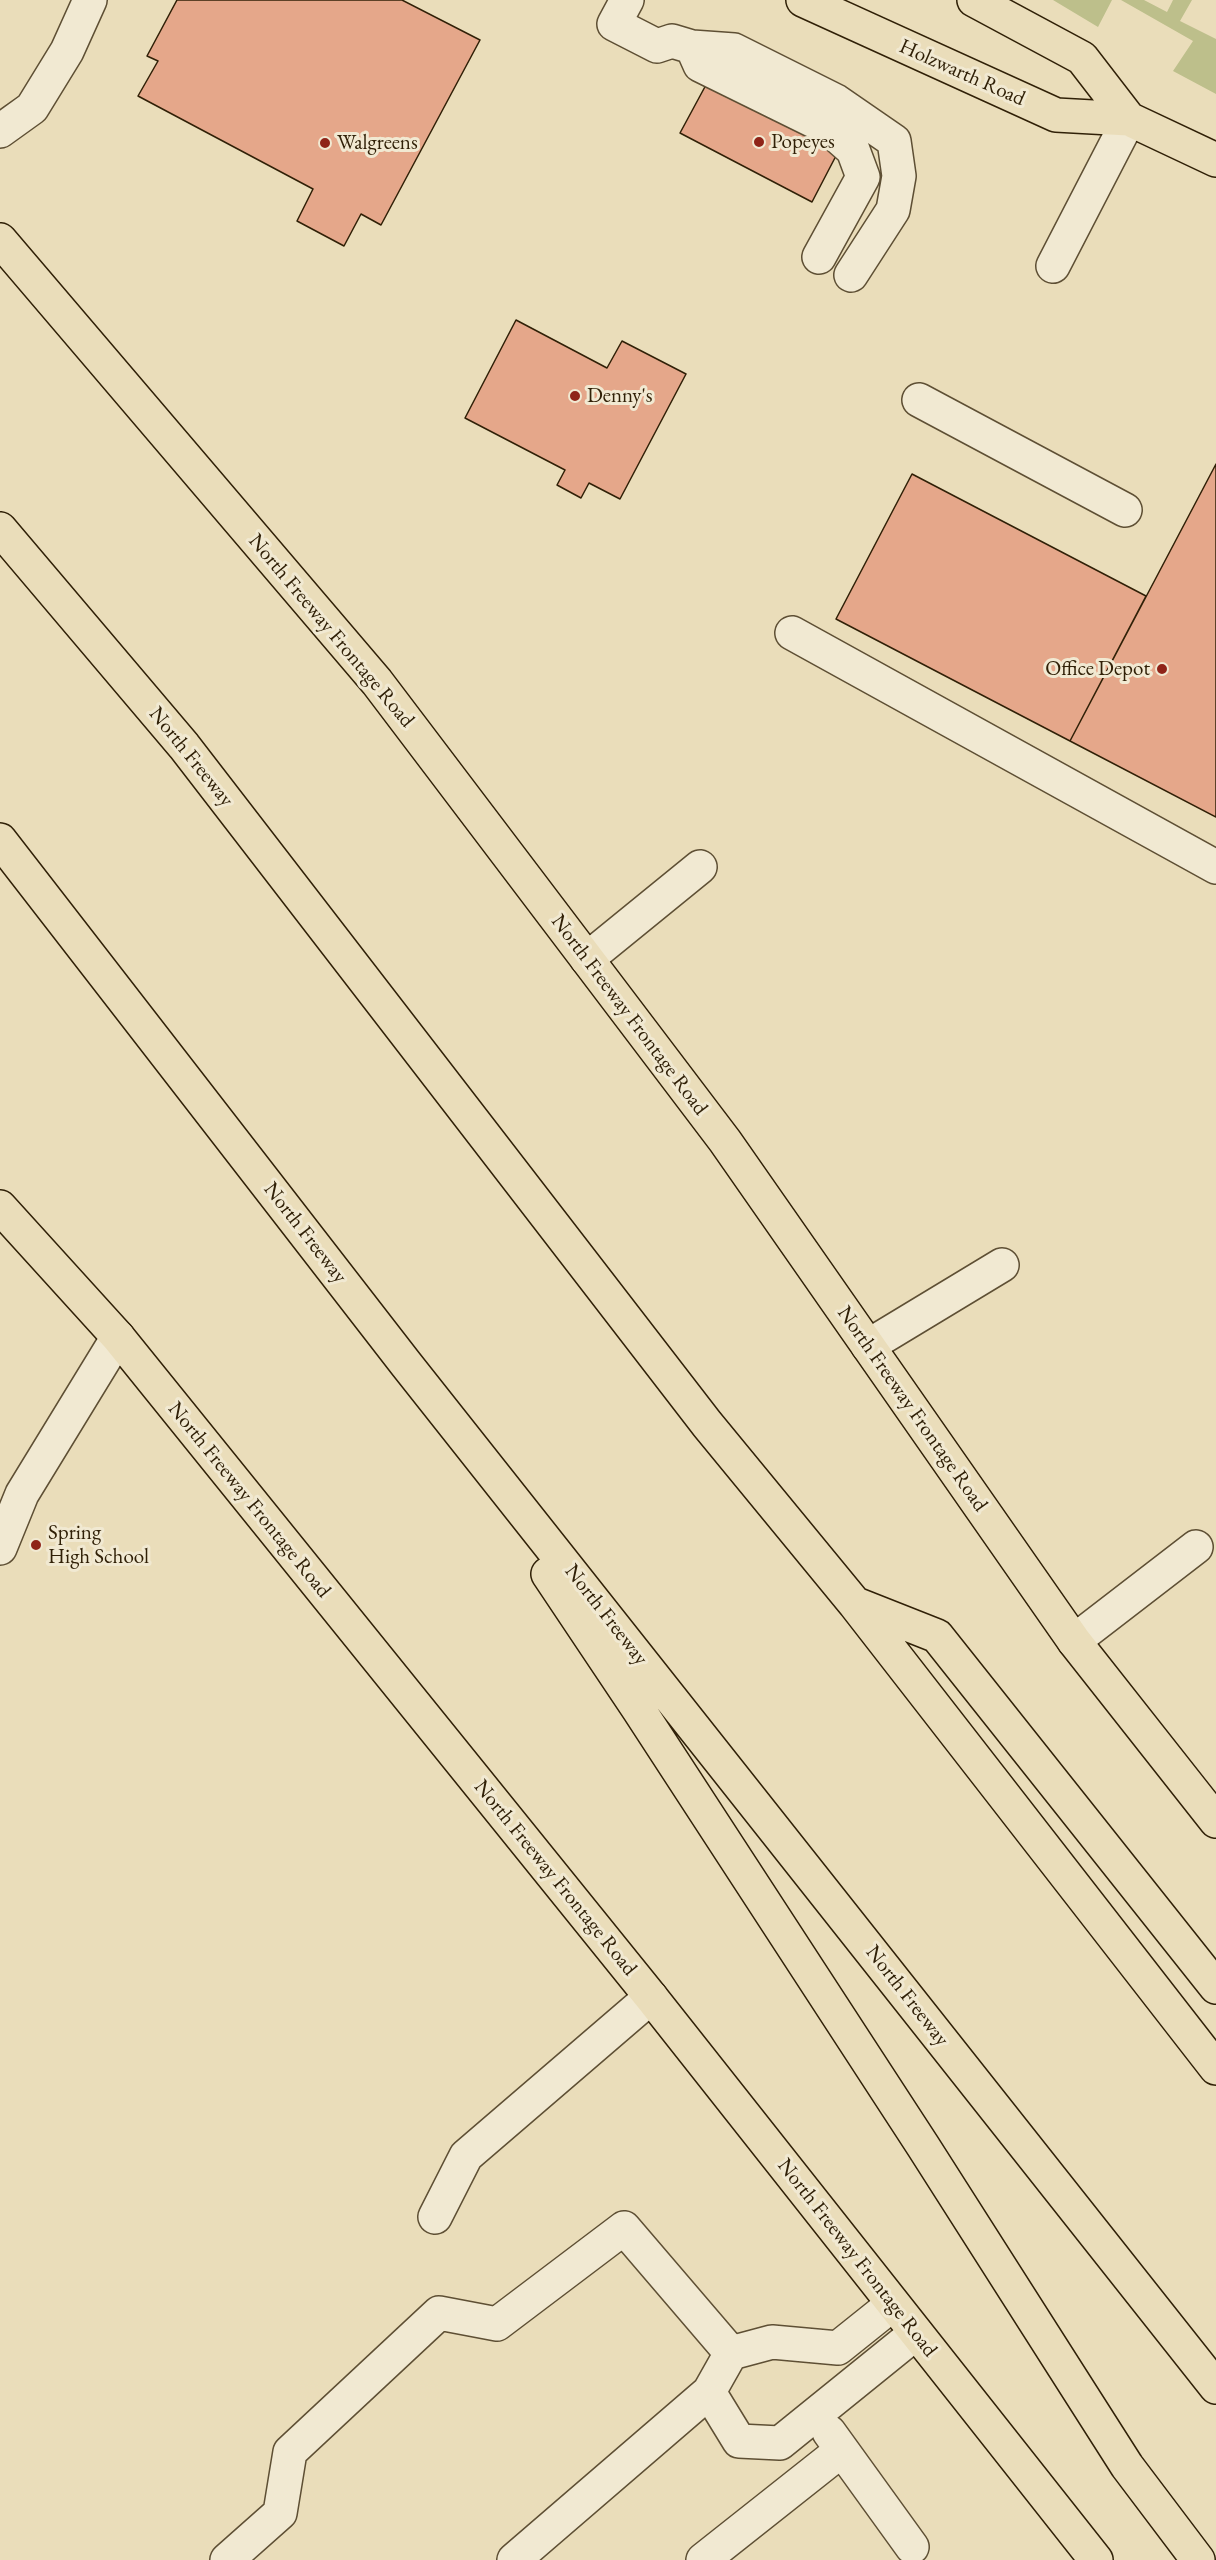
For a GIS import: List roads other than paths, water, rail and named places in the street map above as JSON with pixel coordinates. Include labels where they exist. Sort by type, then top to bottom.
[{"type":"main road","name":"Holzwarth Road","points":[[803,0],[1056,115],[1129,119],[1216,160]]},
{"type":"main road","name":"Holzwarth Road","points":[[974,0],[1082,58],[1129,119]]},
{"type":"main road","name":"North Freeway Frontage Road","points":[[0,240],[377,682],[725,1141],[1074,1641],[1216,1821]]},
{"type":"main road","name":"North Freeway","points":[[0,529],[184,746],[700,1414],[855,1604],[1216,2068]]},
{"type":"main road","name":"North Freeway","points":[[0,840],[406,1364],[1216,2387]]},
{"type":"main road","name":"North Freeway Frontage Road","points":[[0,1208],[118,1337],[651,1997],[1096,2560]]},
{"type":"main road","points":[[406,1364],[639,1710],[923,2146],[1127,2466],[1198,2560]]},
{"type":"main road","points":[[855,1604],[938,1636],[1216,1987]]},
{"type":"lane","points":[[0,131],[32,108],[67,51],[90,0]]},
{"type":"lane","points":[[627,0],[614,24],[657,46],[672,41],[692,47],[734,50],[836,101],[894,141],[899,176],[893,210],[851,276]]},
{"type":"lane","points":[[692,47],[700,65],[828,128],[853,150],[863,177],[819,257]]},
{"type":"lane","points":[[1053,266],[1129,119]]},
{"type":"lane","points":[[919,400],[1125,510]]},
{"type":"lane","points":[[792,633],[1216,867]]},
{"type":"lane","points":[[587,959],[700,867]]},
{"type":"lane","points":[[868,1346],[1002,1265]]},
{"type":"lane","points":[[0,1548],[22,1494],[118,1337]]},
{"type":"lane","points":[[1074,1641],[1196,1547]]},
{"type":"lane","points":[[435,2217],[465,2156],[651,1997]]},
{"type":"lane","points":[[227,2560],[280,2513],[290,2452],[439,2313],[497,2324],[624,2228],[731,2353]]},
{"type":"lane","points":[[514,2560],[709,2392],[731,2353],[772,2342],[838,2348],[893,2304]]},
{"type":"lane","points":[[709,2392],[739,2441],[780,2443],[916,2333]]},
{"type":"lane","points":[[816,2414],[842,2450],[910,2556]]},
{"type":"lane","points":[[703,2560],[842,2450]]},
{"type":"place","name":"Popeyes","points":[[759,142]]},
{"type":"place","name":"Walgreens","points":[[325,143]]},
{"type":"place","name":"Denny's","points":[[575,396]]},
{"type":"place","name":"Office Depot","points":[[1162,669]]},
{"type":"place","name":"Spring High School","points":[[36,1545]]}]
